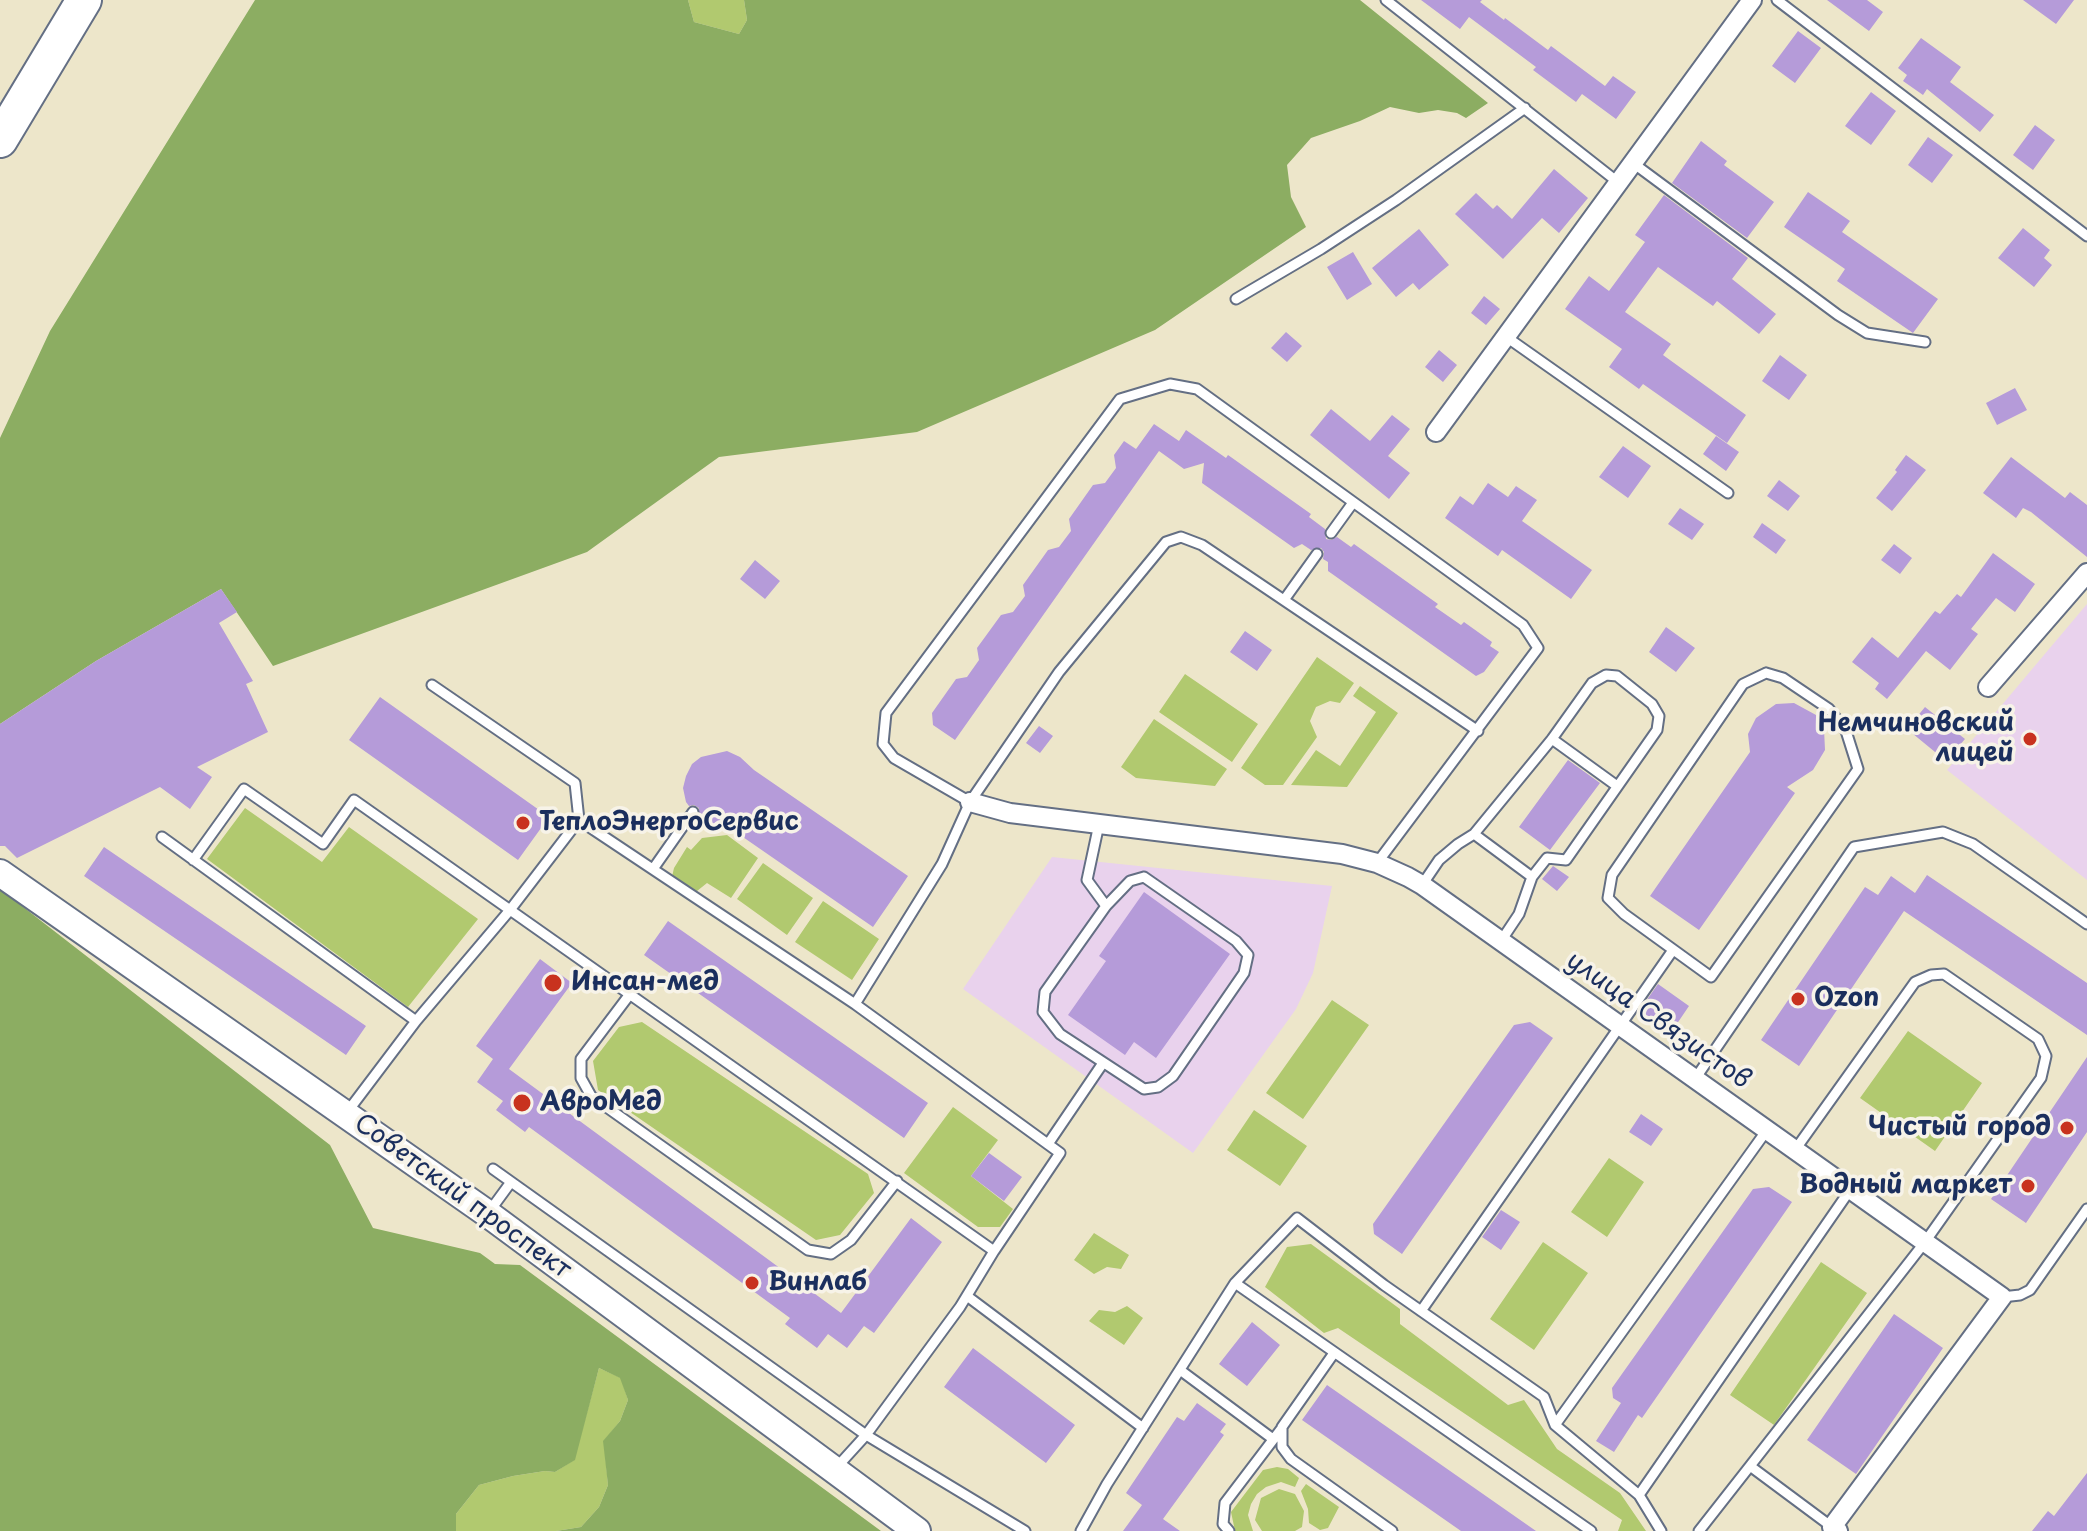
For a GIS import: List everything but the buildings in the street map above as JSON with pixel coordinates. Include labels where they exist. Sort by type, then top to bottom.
[{"type":"highway","points":[[0,140],[84,0]]},
{"type":"street","points":[[1436,432],[1752,0]]},
{"type":"street","points":[[1988,687],[2087,573]]},
{"type":"street","name":"улица Связистов","points":[[970,802],[1010,813],[1295,847],[1377,863],[1422,885],[2002,1297]]},
{"type":"street","name":"Советский проспект","points":[[0,873],[488,1214],[917,1531]]},
{"type":"street","points":[[1835,1529],[2002,1297]]},
{"type":"lane","points":[[1386,0],[1619,183]]},
{"type":"lane","points":[[1777,0],[2087,236]]},
{"type":"lane","points":[[1236,299],[1396,200],[1525,108]]},
{"type":"lane","points":[[1633,163],[1838,315],[1867,333],[1925,342]]},
{"type":"lane","points":[[1505,336],[1728,493]]},
{"type":"lane","points":[[970,802],[894,758],[883,744],[886,713],[1120,399],[1170,384],[1197,389],[1523,625],[1538,648],[1377,863]]},
{"type":"lane","points":[[1331,533],[1352,504]]},
{"type":"lane","points":[[855,1004],[942,864],[970,802],[1059,672],[1166,542],[1181,537],[1202,545],[1478,731]]},
{"type":"lane","points":[[1284,600],[1317,554]]},
{"type":"lane","points":[[1766,673],[1783,678],[1829,709],[1846,731],[1858,769],[1711,977],[1673,950],[1624,914],[1608,898],[1612,875],[1743,684],[1766,673]]},
{"type":"lane","points":[[1422,885],[1439,860],[1474,834],[1552,739],[1592,683],[1606,675],[1617,676],[1652,704],[1659,716],[1657,730],[1566,860],[1547,858],[1532,877],[1519,914],[1501,941]]},
{"type":"lane","points":[[346,1114],[416,1021],[510,910],[579,820],[575,783],[432,685]]},
{"type":"lane","points":[[1552,739],[1617,786]]},
{"type":"lane","points":[[193,860],[244,789],[323,844],[354,800],[994,1251]]},
{"type":"lane","points":[[653,869],[693,812]]},
{"type":"lane","points":[[579,820],[855,1004],[1060,1153],[967,1296],[866,1435],[835,1470]]},
{"type":"lane","points":[[1099,824],[1087,880],[1106,906]]},
{"type":"lane","points":[[1695,1079],[1854,847],[1943,832],[1973,844],[2087,924]]},
{"type":"lane","points":[[1474,834],[1532,877]]},
{"type":"lane","points":[[162,837],[416,1021]]},
{"type":"lane","points":[[1144,877],[1236,941],[1248,955],[1244,973],[1173,1076],[1158,1087],[1144,1089],[1103,1063],[1060,1034],[1043,1012],[1045,992],[1106,906],[1130,881],[1144,877]]},
{"type":"lane","points":[[1421,1311],[1673,950]]},
{"type":"lane","points":[[1699,1531],[1925,1242],[2041,1078],[2046,1056],[2038,1039],[1944,974],[1931,975],[1915,982],[1795,1150]]},
{"type":"lane","points":[[630,994],[581,1059],[581,1078],[591,1096],[808,1250],[831,1254],[851,1240],[897,1181]]},
{"type":"lane","points":[[1048,1144],[1103,1063]]},
{"type":"lane","points":[[1555,1425],[1767,1130]]},
{"type":"lane","points":[[493,1169],[866,1435],[1025,1531]]},
{"type":"lane","points":[[488,1214],[511,1182]]},
{"type":"lane","points":[[1639,1495],[1850,1190]]},
{"type":"lane","points":[[2002,1297],[2020,1295],[2030,1290],[2087,1209]]},
{"type":"lane","points":[[1081,1531],[1235,1283],[1297,1218],[1421,1311],[1544,1397],[1555,1425],[1639,1495],[1661,1531]]},
{"type":"lane","points":[[1235,1283],[1591,1531]]},
{"type":"lane","points":[[967,1296],[1143,1428]]},
{"type":"lane","points":[[1229,1531],[1223,1524],[1225,1503],[1334,1353]]},
{"type":"lane","points":[[1180,1370],[1273,1439]]},
{"type":"lane","points":[[1282,1427],[1282,1447],[1291,1459],[1392,1531]]},
{"type":"lane","points":[[1750,1466],[1835,1529]]},
{"type":"shaded area","name":"Немчиновский лицей","points":[[2087,604],[2087,880],[1947,770]]},
{"type":"shaded area","points":[[1052,857],[1332,886],[1313,973],[1296,1009],[1193,1153],[963,989]]},
{"type":"green space","points":[[255,0],[688,0],[694,22],[739,34],[747,20],[744,0],[1360,0],[1488,103],[1466,118],[1438,110],[1419,113],[1390,107],[1311,138],[1287,165],[1291,197],[1306,227],[1155,330],[917,432],[719,457],[587,552],[273,666],[221,589],[96,661],[0,724],[0,438],[50,331]]},
{"type":"green space","points":[[688,0],[744,0],[747,20],[739,34],[694,22]]},
{"type":"green space","points":[[1317,657],[1354,683],[1340,703],[1330,701],[1316,707],[1310,721],[1317,737],[1283,785],[1265,785],[1241,768]]},
{"type":"green space","points":[[1185,674],[1258,724],[1232,762],[1159,712]]},
{"type":"green space","points":[[1360,686],[1398,713],[1347,787],[1291,785],[1316,750],[1340,766],[1376,712],[1353,696]]},
{"type":"green space","points":[[1154,719],[1227,769],[1215,786],[1136,778],[1121,767]]},
{"type":"green space","points":[[245,808],[322,862],[349,827],[478,919],[408,1007],[207,859]]},
{"type":"green space","points":[[727,835],[758,858],[731,898],[707,883],[692,895],[671,881],[674,868],[687,847],[691,850],[702,838]]},
{"type":"green space","points":[[763,863],[813,898],[787,935],[737,899]]},
{"type":"green space","points":[[0,889],[330,1145],[373,1228],[480,1253],[495,1264],[520,1265],[881,1531],[556,1531],[581,1527],[599,1507],[608,1485],[603,1441],[620,1421],[628,1400],[620,1378],[599,1368],[575,1460],[555,1472],[513,1476],[479,1485],[456,1514],[456,1531],[0,1531]]},
{"type":"green space","points":[[823,901],[879,939],[852,980],[795,942]]},
{"type":"green space","points":[[1332,1000],[1369,1025],[1303,1119],[1266,1093]]},
{"type":"green space","points":[[642,1022],[868,1174],[874,1193],[840,1235],[816,1240],[598,1090],[593,1061],[619,1027]]},
{"type":"green space","points":[[1908,1031],[1982,1083],[1935,1151],[1860,1098]]},
{"type":"green space","points":[[953,1107],[998,1140],[971,1176],[1013,1209],[1000,1227],[978,1227],[904,1173]]},
{"type":"green space","points":[[1254,1110],[1307,1146],[1280,1186],[1227,1150]]},
{"type":"green space","points":[[1609,1158],[1644,1182],[1607,1237],[1571,1212]]},
{"type":"green space","points":[[1094,1233],[1129,1255],[1121,1269],[1107,1267],[1094,1274],[1074,1260]]},
{"type":"green space","points":[[1543,1242],[1588,1273],[1534,1350],[1490,1319]]},
{"type":"green space","points":[[1311,1244],[1400,1309],[1400,1324],[1508,1405],[1524,1400],[1557,1449],[1620,1493],[1646,1531],[1618,1531],[1622,1520],[1338,1328],[1324,1333],[1265,1287],[1287,1247]]},
{"type":"green space","points":[[1821,1262],[1867,1293],[1774,1425],[1730,1395]]},
{"type":"green space","points":[[1127,1306],[1143,1318],[1124,1345],[1089,1321],[1099,1310],[1115,1312]]},
{"type":"green space","points":[[599,1368],[621,1378],[628,1400],[620,1421],[604,1441],[608,1485],[599,1507],[581,1527],[556,1531],[456,1531],[456,1514],[479,1485],[513,1476],[555,1472],[574,1460]]},
{"type":"green space","points":[[1277,1467],[1288,1469],[1299,1478],[1295,1487],[1281,1482],[1266,1487],[1251,1504],[1248,1515],[1253,1531],[1235,1531],[1231,1512],[1263,1470]]},
{"type":"green space","points":[[1306,1484],[1339,1507],[1328,1528],[1320,1530],[1309,1523],[1308,1509],[1301,1491]]},
{"type":"green space","points":[[1279,1489],[1295,1494],[1304,1511],[1302,1527],[1295,1531],[1262,1531],[1255,1520],[1261,1498]]},
{"type":"place","name":"Немчиновский лицей","points":[[2030,739]]},
{"type":"place","name":"ТеплоЭнергоСервис","points":[[523,823]]},
{"type":"place","name":"Инсан-мед","points":[[553,983]]},
{"type":"place","name":"Ozon","points":[[1798,999]]},
{"type":"place","name":"АвроМед","points":[[522,1103]]},
{"type":"place","name":"Чистый город","points":[[2067,1128]]},
{"type":"place","name":"Водный маркет","points":[[2028,1186]]},
{"type":"place","name":"Винлаб","points":[[752,1283]]}]
